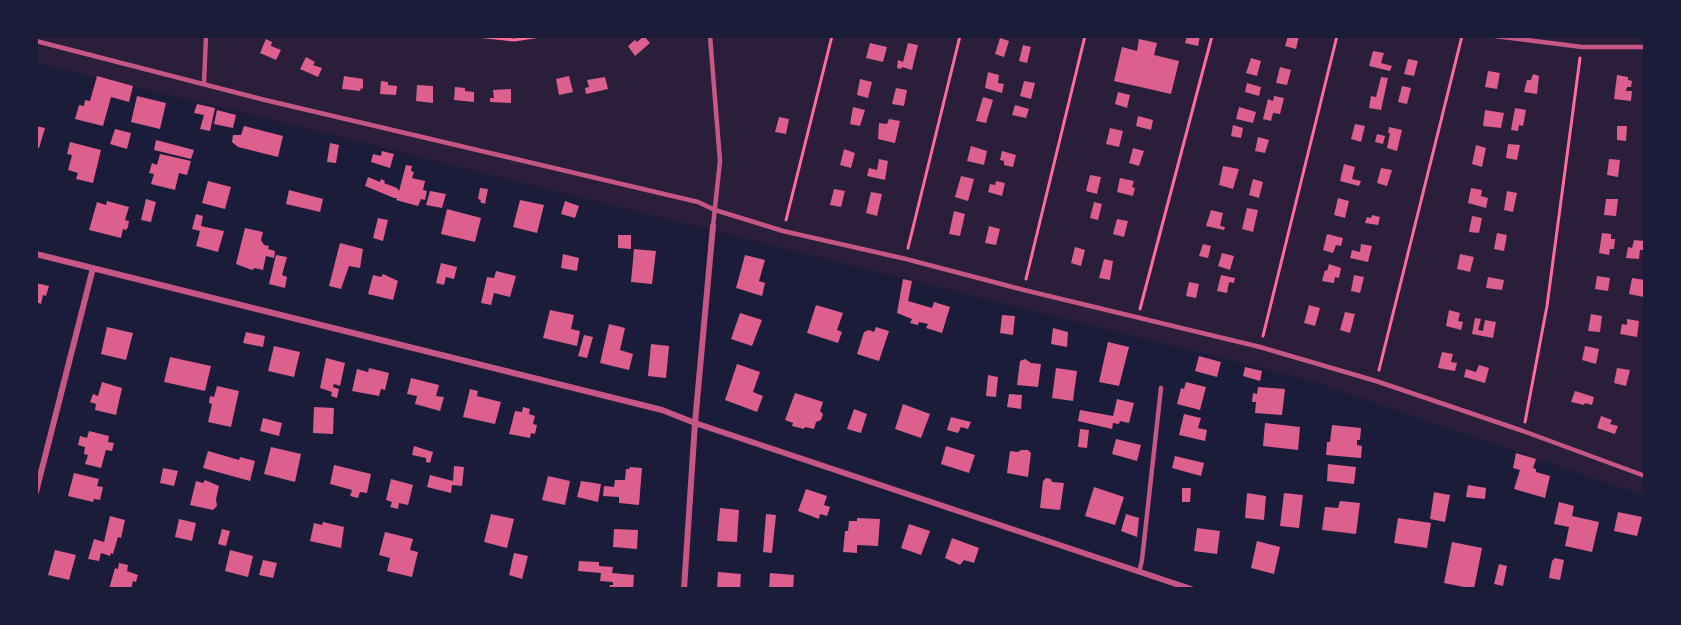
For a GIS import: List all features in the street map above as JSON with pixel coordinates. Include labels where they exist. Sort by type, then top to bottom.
[{"type":"street","points":[[684,589],[695,423],[713,226]]},
{"type":"street","points":[[36,254],[662,410],[1191,589]]},
{"type":"street","points":[[36,492],[93,268]]},
{"type":"lane","points":[[204,83],[206,36]]},
{"type":"lane","points":[[710,36],[720,161],[713,226]]},
{"type":"lane","points":[[1495,36],[1582,47],[1645,47]]},
{"type":"lane","points":[[36,41],[265,100],[698,202],[715,210],[783,231],[906,259],[1260,347],[1376,381],[1523,431],[1645,476]]},
{"type":"lane","points":[[1139,572],[1161,388]]},
{"type":"path","points":[[477,36],[514,40],[541,36]]},
{"type":"path","points":[[783,231],[832,36]]},
{"type":"path","points":[[906,259],[960,36]]},
{"type":"path","points":[[1024,290],[1085,36]]},
{"type":"path","points":[[1138,317],[1212,36]]},
{"type":"path","points":[[1260,347],[1337,36]]},
{"type":"path","points":[[1376,381],[1462,36]]},
{"type":"path","points":[[1523,431],[1547,306],[1582,47]]},
{"type":"shaded area","points":[[36,36],[1645,36],[1645,496],[1306,379],[36,63]]},
{"type":"building","points":[[644,36],[650,43],[635,56],[628,46]]},
{"type":"building","points":[[1187,36],[1200,36],[1198,46],[1185,43]]},
{"type":"building","points":[[1288,36],[1299,36],[1296,49],[1285,46]]},
{"type":"building","points":[[1000,38],[1009,41],[1004,57],[995,54]]},
{"type":"building","points":[[266,39],[272,42],[271,46],[281,50],[276,60],[260,53]]},
{"type":"building","points":[[1139,39],[1157,43],[1154,55],[1179,61],[1171,94],[1114,81],[1122,47],[1137,51]]},
{"type":"building","points":[[870,43],[887,47],[883,62],[866,58]]},
{"type":"building","points":[[908,43],[918,45],[912,70],[897,68],[898,60],[903,62]]},
{"type":"building","points":[[1023,45],[1031,47],[1027,63],[1019,61]]},
{"type":"building","points":[[1373,51],[1384,53],[1381,63],[1392,66],[1390,71],[1369,66]]},
{"type":"building","points":[[306,57],[315,62],[313,65],[322,68],[318,77],[300,69]]},
{"type":"building","points":[[1251,58],[1261,61],[1257,76],[1246,73]]},
{"type":"building","points":[[1408,59],[1418,61],[1414,76],[1404,74]]},
{"type":"building","points":[[1280,67],[1291,70],[1287,85],[1276,83]]},
{"type":"building","points":[[1488,71],[1500,73],[1497,89],[1485,87]]},
{"type":"building","points":[[988,72],[999,75],[998,83],[1004,84],[1002,93],[985,88]]},
{"type":"building","points":[[1533,74],[1539,76],[1537,94],[1524,92],[1527,80],[1531,80]]},
{"type":"building","points":[[1617,75],[1628,77],[1628,80],[1632,81],[1631,87],[1627,87],[1626,91],[1632,91],[1631,101],[1614,99]]},
{"type":"building","points":[[97,76],[133,86],[129,102],[111,97],[103,126],[75,119],[79,105],[84,106],[85,100],[90,101]]},
{"type":"building","points":[[344,76],[363,79],[363,89],[361,88],[360,91],[342,89]]},
{"type":"building","points":[[569,76],[573,92],[559,95],[556,79]]},
{"type":"building","points":[[605,77],[608,89],[586,94],[585,88],[589,87],[587,80]]},
{"type":"building","points":[[1381,77],[1388,78],[1381,110],[1369,108],[1371,96],[1376,97]]},
{"type":"building","points":[[860,79],[872,82],[868,98],[857,95]]},
{"type":"building","points":[[381,81],[397,86],[396,95],[380,94]]},
{"type":"building","points":[[1024,81],[1035,83],[1031,99],[1020,96]]},
{"type":"building","points":[[1247,83],[1261,87],[1259,96],[1245,92]]},
{"type":"building","points":[[417,85],[433,86],[433,103],[416,101]]},
{"type":"building","points":[[1402,86],[1411,88],[1407,104],[1398,102]]},
{"type":"building","points":[[455,87],[474,92],[474,102],[454,100]]},
{"type":"building","points":[[896,88],[907,90],[904,106],[892,104]]},
{"type":"building","points":[[511,89],[511,103],[490,102],[490,98],[494,98],[493,90]]},
{"type":"building","points":[[1118,92],[1130,95],[1127,108],[1115,104]]},
{"type":"building","points":[[137,96],[166,103],[160,129],[131,122]]},
{"type":"building","points":[[1274,96],[1284,98],[1280,114],[1273,113],[1271,121],[1263,119],[1268,99],[1273,101]]},
{"type":"building","points":[[983,97],[993,100],[986,123],[976,121]]},
{"type":"building","points":[[197,104],[215,108],[210,131],[200,129],[204,115],[194,113]]},
{"type":"building","points":[[1015,105],[1029,109],[1026,118],[1012,115]]},
{"type":"building","points":[[853,107],[865,110],[860,126],[850,124]]},
{"type":"building","points":[[1239,107],[1256,112],[1253,123],[1236,119]]},
{"type":"building","points":[[1515,108],[1526,110],[1523,126],[1519,125],[1518,131],[1511,130]]},
{"type":"building","points":[[217,110],[236,115],[233,128],[214,124]]},
{"type":"building","points":[[1485,110],[1504,113],[1501,128],[1483,126]]},
{"type":"building","points":[[1138,116],[1153,120],[1151,130],[1136,126]]},
{"type":"building","points":[[779,117],[789,119],[786,134],[775,132]]},
{"type":"building","points":[[889,119],[900,121],[895,143],[878,139],[879,123],[887,124]]},
{"type":"building","points":[[1355,124],[1365,126],[1361,142],[1351,139]]},
{"type":"building","points":[[1233,125],[1243,128],[1241,138],[1231,136]]},
{"type":"building","points":[[36,126],[45,128],[39,148],[36,148]]},
{"type":"building","points":[[244,126],[283,136],[278,157],[238,147],[232,142],[233,135],[241,135]]},
{"type":"building","points":[[1617,126],[1627,126],[1626,141],[1617,140]]},
{"type":"building","points":[[1389,127],[1402,130],[1397,151],[1387,148]]},
{"type":"building","points":[[1110,128],[1123,131],[1119,147],[1106,144]]},
{"type":"building","points":[[115,129],[131,133],[127,149],[110,144]]},
{"type":"building","points":[[1377,134],[1385,136],[1383,144],[1375,142]]},
{"type":"building","points":[[1258,137],[1269,140],[1265,153],[1255,151]]},
{"type":"building","points":[[156,140],[194,150],[191,159],[154,150]]},
{"type":"building","points":[[70,142],[101,150],[93,183],[76,179],[78,173],[68,170],[72,155],[67,154]]},
{"type":"building","points":[[330,143],[339,145],[336,163],[327,162]]},
{"type":"building","points":[[1508,144],[1520,145],[1517,160],[1506,158]]},
{"type":"building","points":[[1476,145],[1486,148],[1482,167],[1472,164]]},
{"type":"building","points":[[971,146],[987,151],[984,165],[967,161]]},
{"type":"building","points":[[1133,148],[1144,151],[1139,166],[1129,163]]},
{"type":"building","points":[[844,149],[855,153],[851,168],[840,165]]},
{"type":"building","points":[[382,151],[394,154],[390,168],[371,162],[373,154],[381,156]]},
{"type":"building","points":[[1002,151],[1016,155],[1013,167],[1004,165],[1004,161],[1000,160]]},
{"type":"building","points":[[160,154],[191,161],[187,175],[179,173],[175,190],[151,184],[154,174],[149,173],[152,163],[157,165]]},
{"type":"building","points":[[879,159],[888,161],[885,180],[867,176],[869,168],[877,170]]},
{"type":"building","points":[[1609,159],[1620,160],[1618,177],[1607,175]]},
{"type":"building","points":[[1344,164],[1355,167],[1352,179],[1361,181],[1359,186],[1340,181]]},
{"type":"building","points":[[406,165],[412,166],[411,171],[414,172],[412,178],[425,181],[423,190],[427,191],[425,200],[421,199],[418,206],[396,200],[397,198],[365,186],[368,177],[380,182],[381,179],[399,191]]},
{"type":"building","points":[[1223,166],[1239,169],[1233,189],[1219,185]]},
{"type":"building","points":[[1381,168],[1392,170],[1387,186],[1377,183]]},
{"type":"building","points":[[1090,175],[1101,177],[1097,194],[1086,191]]},
{"type":"building","points":[[961,176],[974,179],[968,201],[955,197]]},
{"type":"building","points":[[1120,178],[1134,181],[1133,196],[1117,192]]},
{"type":"building","points":[[1253,179],[1263,182],[1259,198],[1249,195]]},
{"type":"building","points":[[208,181],[231,187],[225,209],[202,203]]},
{"type":"building","points":[[996,181],[1005,183],[1002,196],[988,192],[990,184],[995,185]]},
{"type":"building","points":[[480,188],[488,189],[485,204],[478,199]]},
{"type":"building","points":[[1471,188],[1482,190],[1481,196],[1488,198],[1486,208],[1468,203]]},
{"type":"building","points":[[834,189],[845,191],[841,207],[830,205]]},
{"type":"building","points":[[289,190],[323,199],[320,212],[286,204]]},
{"type":"building","points":[[430,191],[446,194],[442,208],[426,205]]},
{"type":"building","points":[[1507,191],[1517,193],[1513,212],[1504,210]]},
{"type":"building","points":[[871,192],[882,194],[877,216],[866,213]]},
{"type":"building","points":[[1338,198],[1349,201],[1345,218],[1334,215]]},
{"type":"building","points":[[146,199],[156,202],[151,222],[141,220]]},
{"type":"building","points":[[1606,199],[1618,199],[1616,216],[1604,215]]},
{"type":"building","points":[[520,200],[544,205],[537,233],[513,227]]},
{"type":"building","points":[[107,201],[129,207],[125,220],[129,221],[128,227],[126,230],[123,229],[121,238],[89,230],[97,202],[106,205]]},
{"type":"building","points":[[565,201],[579,206],[575,218],[561,214]]},
{"type":"building","points":[[1094,202],[1102,204],[1098,220],[1090,218]]},
{"type":"building","points":[[1247,208],[1258,210],[1253,232],[1242,229]]},
{"type":"building","points":[[447,209],[481,218],[475,242],[441,234]]},
{"type":"building","points":[[1211,210],[1223,213],[1220,226],[1225,227],[1224,230],[1206,226]]},
{"type":"building","points":[[954,211],[965,214],[960,236],[949,234]]},
{"type":"building","points":[[196,214],[203,216],[201,226],[224,231],[218,252],[196,246],[200,231],[192,229]]},
{"type":"building","points":[[1372,215],[1380,217],[1378,225],[1365,223],[1367,217],[1371,218]]},
{"type":"building","points":[[1472,216],[1482,218],[1479,233],[1469,232]]},
{"type":"building","points":[[378,218],[388,220],[383,241],[373,238]]},
{"type":"building","points":[[1117,219],[1128,221],[1124,237],[1113,234]]},
{"type":"building","points":[[989,226],[1000,229],[996,245],[985,243]]},
{"type":"building","points":[[245,228],[263,232],[261,240],[264,245],[275,251],[274,258],[266,256],[263,270],[255,268],[252,270],[236,264]]},
{"type":"building","points":[[1497,233],[1507,235],[1504,251],[1494,249]]},
{"type":"building","points":[[1602,233],[1611,234],[1611,239],[1615,239],[1614,249],[1610,249],[1609,255],[1599,253]]},
{"type":"building","points":[[1327,234],[1343,238],[1341,246],[1336,245],[1333,253],[1323,250]]},
{"type":"building","points":[[618,235],[631,235],[631,249],[618,248]]},
{"type":"building","points":[[1634,240],[1645,241],[1644,250],[1640,250],[1639,259],[1626,258],[1628,247],[1632,248]]},
{"type":"building","points":[[340,243],[363,249],[360,268],[349,266],[341,289],[329,286]]},
{"type":"building","points":[[1203,244],[1211,246],[1208,258],[1199,256]]},
{"type":"building","points":[[1361,244],[1372,246],[1368,262],[1350,258],[1352,250],[1360,252]]},
{"type":"building","points":[[1075,247],[1085,250],[1081,266],[1071,263]]},
{"type":"building","points":[[634,249],[656,251],[652,284],[631,282]]},
{"type":"building","points":[[1222,253],[1234,256],[1230,270],[1218,266]]},
{"type":"building","points":[[563,254],[579,258],[577,271],[561,268]]},
{"type":"building","points":[[1460,254],[1474,257],[1470,272],[1457,269]]},
{"type":"building","points":[[276,255],[287,257],[282,275],[287,277],[285,288],[269,284]]},
{"type":"building","points":[[745,255],[765,260],[759,281],[765,283],[762,296],[736,288]]},
{"type":"building","points":[[1104,259],[1113,261],[1110,280],[1099,278]]},
{"type":"building","points":[[441,263],[457,267],[454,279],[446,277],[444,285],[436,283]]},
{"type":"building","points":[[1329,264],[1341,268],[1339,278],[1335,277],[1334,283],[1322,281]]},
{"type":"building","points":[[496,271],[516,276],[510,297],[494,293],[491,305],[481,303],[487,277],[494,278]]},
{"type":"building","points":[[383,274],[398,281],[393,300],[368,294],[373,275],[381,277]]},
{"type":"building","points":[[1221,275],[1235,278],[1234,283],[1229,282],[1227,293],[1217,291]]},
{"type":"building","points":[[1354,275],[1364,277],[1360,293],[1351,291]]},
{"type":"building","points":[[1597,276],[1610,278],[1608,291],[1595,289]]},
{"type":"building","points":[[1488,277],[1504,280],[1502,290],[1486,288]]},
{"type":"building","points":[[1632,278],[1645,280],[1644,297],[1629,294]]},
{"type":"building","points":[[903,279],[912,281],[908,301],[932,308],[934,302],[950,307],[942,333],[926,328],[928,324],[910,323],[912,319],[897,313]]},
{"type":"building","points":[[1189,282],[1199,284],[1196,298],[1186,296]]},
{"type":"building","points":[[36,283],[49,286],[46,296],[43,295],[41,304],[36,302]]},
{"type":"building","points":[[816,305],[843,313],[837,330],[842,332],[838,343],[807,333]]},
{"type":"building","points":[[1309,305],[1320,308],[1315,326],[1304,323]]},
{"type":"building","points":[[550,310],[574,315],[571,329],[580,331],[577,346],[543,338]]},
{"type":"building","points":[[1449,310],[1460,313],[1458,321],[1463,322],[1461,330],[1446,326]]},
{"type":"building","points":[[1345,312],[1355,314],[1350,333],[1340,330]]},
{"type":"building","points":[[740,313],[762,320],[752,346],[731,339]]},
{"type":"building","points":[[1591,314],[1602,316],[1600,332],[1588,331]]},
{"type":"building","points":[[1002,315],[1015,316],[1013,335],[1000,333]]},
{"type":"building","points":[[1475,318],[1481,319],[1478,330],[1483,331],[1485,320],[1496,322],[1493,338],[1472,334]]},
{"type":"building","points":[[1627,319],[1639,321],[1637,337],[1620,334],[1622,324],[1627,325]]},
{"type":"building","points":[[609,324],[625,328],[620,350],[633,354],[629,370],[600,363]]},
{"type":"building","points":[[107,327],[133,333],[126,360],[101,354]]},
{"type":"building","points":[[876,327],[889,331],[879,361],[857,354],[864,332],[869,330],[874,332]]},
{"type":"building","points":[[1053,328],[1068,332],[1067,347],[1051,344]]},
{"type":"building","points":[[246,332],[265,336],[263,347],[243,343]]},
{"type":"building","points":[[584,335],[593,337],[587,358],[578,356]]},
{"type":"building","points":[[1108,342],[1129,347],[1119,386],[1099,382]]},
{"type":"building","points":[[651,344],[669,346],[666,378],[648,376]]},
{"type":"building","points":[[274,346],[300,352],[294,377],[268,371]]},
{"type":"building","points":[[1585,346],[1599,349],[1596,364],[1582,360]]},
{"type":"building","points":[[1442,352],[1453,354],[1451,362],[1457,363],[1455,371],[1438,368]]},
{"type":"building","points":[[1199,356],[1221,362],[1217,377],[1195,371]]},
{"type":"building","points":[[170,357],[211,366],[205,391],[164,382]]},
{"type":"building","points":[[326,358],[345,363],[340,386],[334,384],[333,387],[339,389],[337,398],[331,396],[332,392],[320,388]]},
{"type":"building","points":[[1025,359],[1031,363],[1041,364],[1038,387],[1017,385],[1020,361]]},
{"type":"building","points":[[737,364],[760,372],[753,392],[763,396],[757,412],[725,400]]},
{"type":"building","points":[[1479,365],[1489,368],[1485,383],[1464,377],[1466,369],[1476,372]]},
{"type":"building","points":[[1245,367],[1262,371],[1260,381],[1243,376]]},
{"type":"building","points":[[369,368],[389,373],[385,390],[381,389],[379,396],[352,391],[357,369],[368,372]]},
{"type":"building","points":[[1056,368],[1077,371],[1073,401],[1052,398]]},
{"type":"building","points":[[1617,368],[1630,370],[1626,386],[1614,383]]},
{"type":"building","points":[[988,375],[998,377],[996,397],[986,396]]},
{"type":"building","points":[[411,378],[439,385],[436,396],[444,397],[440,411],[415,404],[417,396],[407,394]]},
{"type":"building","points":[[102,382],[122,388],[116,415],[95,410],[96,404],[90,402],[93,394],[98,396]]},
{"type":"building","points":[[1186,382],[1206,387],[1200,410],[1177,404],[1181,388],[1184,389]]},
{"type":"building","points":[[217,386],[239,391],[231,427],[208,422],[212,404],[209,403],[210,396],[214,397]]},
{"type":"building","points":[[1258,387],[1285,389],[1282,415],[1255,413],[1256,402],[1252,402],[1253,393],[1257,394]]},
{"type":"building","points":[[470,389],[478,391],[477,396],[501,402],[495,424],[463,417]]},
{"type":"building","points":[[1575,391],[1594,397],[1592,405],[1571,402]]},
{"type":"building","points":[[795,393],[823,402],[820,411],[823,414],[821,420],[816,422],[814,429],[792,426],[793,423],[785,420]]},
{"type":"building","points":[[1009,394],[1022,395],[1021,409],[1007,407]]},
{"type":"building","points":[[1117,399],[1134,403],[1129,423],[1120,421],[1119,424],[1113,423],[1112,429],[1078,421],[1080,410],[1113,416]]},
{"type":"building","points":[[903,404],[930,414],[921,438],[895,429]]},
{"type":"building","points":[[314,407],[334,408],[333,434],[313,433]]},
{"type":"building","points":[[523,407],[530,409],[529,414],[535,416],[533,424],[537,425],[535,434],[531,433],[530,438],[509,434],[515,411],[522,412]]},
{"type":"building","points":[[854,409],[867,414],[861,433],[847,429]]},
{"type":"building","points":[[1184,414],[1201,418],[1198,428],[1207,430],[1205,441],[1179,435]]},
{"type":"building","points":[[1601,416],[1612,420],[1610,424],[1618,426],[1615,434],[1597,428]]},
{"type":"building","points":[[951,417],[971,422],[968,429],[961,427],[958,433],[947,430]]},
{"type":"building","points":[[263,418],[282,423],[279,436],[260,431]]},
{"type":"building","points":[[1265,423],[1300,427],[1298,450],[1263,446]]},
{"type":"building","points":[[1332,425],[1361,428],[1357,445],[1362,446],[1361,458],[1326,455]]},
{"type":"building","points":[[1080,429],[1089,430],[1087,448],[1078,447]]},
{"type":"building","points":[[89,431],[109,436],[108,442],[114,443],[112,451],[106,450],[101,468],[85,464],[88,455],[84,454],[85,447],[78,445],[80,436],[87,438]]},
{"type":"building","points":[[1116,439],[1141,445],[1137,461],[1112,454]]},
{"type":"building","points":[[414,446],[433,452],[430,463],[426,462],[426,458],[412,455]]},
{"type":"building","points":[[946,446],[975,455],[969,473],[941,464]]},
{"type":"building","points":[[271,447],[301,454],[295,482],[264,474]]},
{"type":"building","points":[[1028,450],[1031,453],[1028,477],[1007,473],[1010,451]]},
{"type":"building","points":[[208,451],[239,460],[240,457],[255,461],[250,481],[203,468]]},
{"type":"building","points":[[1516,453],[1536,459],[1533,468],[1536,472],[1550,476],[1545,498],[1514,489],[1520,470],[1513,468]]},
{"type":"building","points":[[1175,456],[1204,463],[1201,476],[1172,468]]},
{"type":"building","points":[[1328,464],[1356,467],[1354,484],[1327,481]]},
{"type":"building","points":[[334,465],[371,474],[367,493],[360,492],[358,498],[350,496],[352,490],[330,484]]},
{"type":"building","points":[[454,466],[464,467],[462,486],[452,485],[451,493],[427,487],[430,475],[453,481]]},
{"type":"building","points":[[163,468],[178,471],[174,486],[160,483]]},
{"type":"building","points":[[642,468],[639,505],[619,503],[619,497],[603,496],[604,486],[614,487],[615,480],[625,480],[626,469]]},
{"type":"building","points":[[74,473],[99,479],[97,486],[103,487],[100,500],[94,499],[93,502],[68,496]]},
{"type":"building","points":[[548,476],[570,481],[565,505],[542,500]]},
{"type":"building","points":[[1046,478],[1051,479],[1052,482],[1064,483],[1060,510],[1040,508],[1043,481]]},
{"type":"building","points":[[391,479],[413,485],[408,505],[399,503],[398,509],[390,507],[392,502],[386,500]]},
{"type":"building","points":[[205,480],[219,486],[217,506],[213,510],[190,505],[196,481],[203,483]]},
{"type":"building","points":[[581,481],[601,484],[598,502],[577,497]]},
{"type":"building","points":[[1468,485],[1486,488],[1485,499],[1466,497]]},
{"type":"building","points":[[1094,487],[1124,497],[1115,525],[1085,516]]},
{"type":"building","points":[[1182,488],[1191,488],[1190,502],[1182,502]]},
{"type":"building","points":[[806,489],[827,496],[824,505],[830,507],[827,516],[820,514],[819,519],[798,511]]},
{"type":"building","points":[[1434,492],[1450,495],[1445,522],[1430,519]]},
{"type":"building","points":[[1247,493],[1266,496],[1264,520],[1245,518]]},
{"type":"building","points":[[1284,493],[1303,495],[1299,528],[1280,526]]},
{"type":"building","points":[[1340,501],[1360,503],[1356,534],[1322,530],[1325,507],[1338,508]]},
{"type":"building","points":[[1559,502],[1574,506],[1572,516],[1599,522],[1592,552],[1565,546],[1569,527],[1554,524]]},
{"type":"building","points":[[720,508],[739,510],[737,542],[717,541]]},
{"type":"building","points":[[1618,512],[1642,517],[1637,536],[1614,531]]},
{"type":"building","points":[[491,514],[514,519],[507,548],[484,542]]},
{"type":"building","points":[[766,514],[776,515],[772,553],[763,552]]},
{"type":"building","points":[[1126,514],[1139,518],[1137,537],[1121,531]]},
{"type":"building","points":[[110,516],[125,520],[121,538],[118,537],[113,554],[111,553],[110,556],[101,553],[99,561],[88,559],[94,539],[104,542]]},
{"type":"building","points":[[857,518],[880,519],[878,546],[857,545],[857,553],[843,552],[845,531],[848,531],[849,521],[857,521]]},
{"type":"building","points":[[1398,518],[1431,523],[1427,548],[1394,543]]},
{"type":"building","points":[[179,519],[196,523],[192,541],[175,537]]},
{"type":"building","points":[[323,522],[344,527],[341,548],[310,541],[314,523],[322,525]]},
{"type":"building","points":[[909,524],[930,531],[921,555],[901,548]]},
{"type":"building","points":[[1197,528],[1220,531],[1217,554],[1194,551]]},
{"type":"building","points":[[222,529],[230,531],[226,546],[218,544]]},
{"type":"building","points":[[614,529],[638,530],[637,549],[613,547]]},
{"type":"building","points":[[385,532],[413,539],[410,550],[418,552],[412,577],[387,571],[390,558],[379,555]]},
{"type":"building","points":[[952,538],[979,548],[974,563],[964,560],[960,565],[945,558]]},
{"type":"building","points":[[1257,541],[1280,547],[1274,574],[1251,568]]},
{"type":"building","points":[[1452,542],[1482,548],[1474,589],[1444,583]]},
{"type":"building","points":[[55,550],[76,555],[69,580],[48,575]]},
{"type":"building","points":[[230,550],[253,556],[248,577],[225,571]]},
{"type":"building","points":[[514,553],[528,556],[522,579],[509,575]]},
{"type":"building","points":[[1555,558],[1564,560],[1560,580],[1549,578],[1552,561]]},
{"type":"building","points":[[263,560],[277,563],[273,578],[259,575]]},
{"type":"building","points":[[579,561],[599,562],[599,566],[613,567],[612,573],[634,575],[633,589],[609,589],[613,582],[600,581],[601,573],[578,571]]},
{"type":"building","points":[[119,563],[128,565],[127,571],[138,575],[131,589],[109,589],[115,568],[118,569]]},
{"type":"building","points":[[1499,564],[1507,566],[1503,586],[1494,584]]},
{"type":"building","points":[[718,572],[741,574],[740,589],[717,589]]},
{"type":"building","points":[[770,573],[794,575],[793,589],[769,589]]}]
